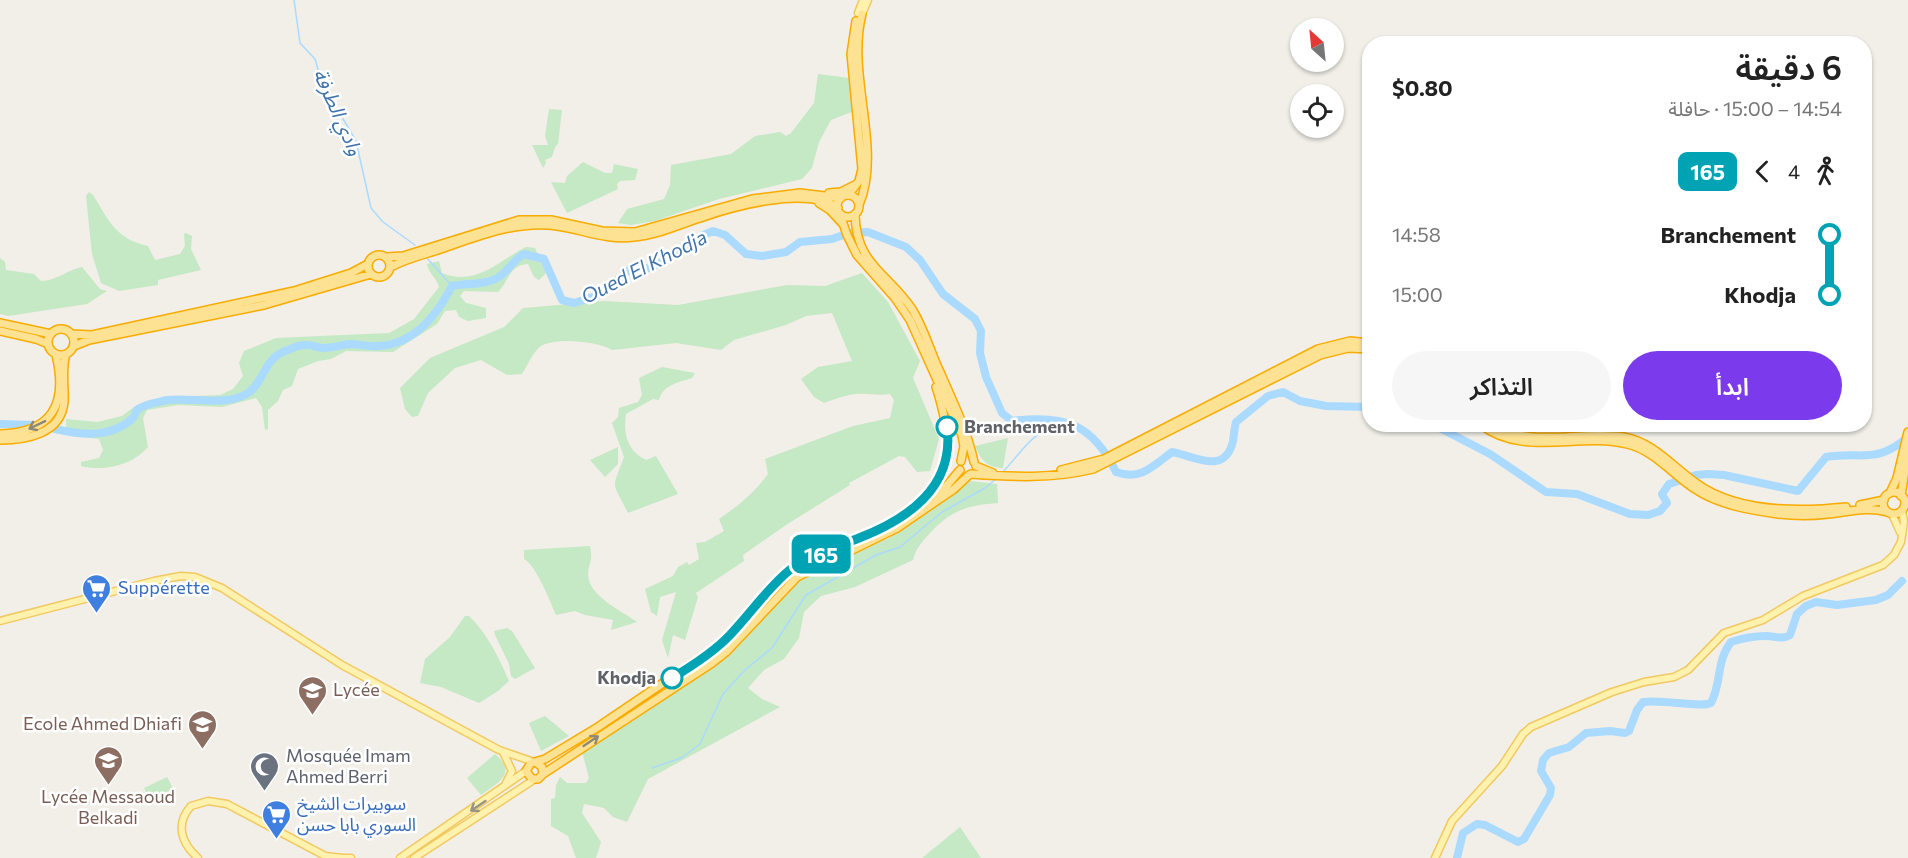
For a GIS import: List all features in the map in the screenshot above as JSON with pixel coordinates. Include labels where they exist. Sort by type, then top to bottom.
[{"type":"highway","points":[[860,13],[851,54],[862,153],[862,173],[859,182],[844,196],[839,211],[844,226],[855,245],[906,314],[963,438],[960,470],[944,490],[913,509],[877,530],[802,562],[786,573],[719,645],[632,706],[536,762],[526,770],[529,777],[535,779],[712,663],[726,652],[797,577],[897,528],[954,489],[970,475],[975,464],[960,416],[915,316],[900,294],[855,245],[855,214],[865,189],[867,168],[856,55],[860,13]]},
{"type":"highway","points":[[0,440],[35,436],[55,423],[64,402],[63,369],[66,354],[74,345],[93,339],[264,304],[371,274],[383,277],[391,267],[451,245],[516,226],[551,225],[602,237],[632,237],[662,231],[738,207],[841,192],[859,182]]},
{"type":"highway","points":[[0,323],[51,334],[62,329],[71,334],[89,335],[258,300],[321,283],[369,264],[376,256],[403,256],[519,220],[551,220],[602,231],[635,232],[752,199],[788,194],[824,201],[848,217],[855,214]]},
{"type":"highway","points":[[810,197],[844,196],[857,199],[859,205]]},
{"type":"highway","points":[[810,197],[827,208],[844,226]]},
{"type":"highway","points":[[386,257],[391,267]]},
{"type":"highway","points":[[369,264],[371,274]]},
{"type":"highway","points":[[0,331],[48,344]]},
{"type":"highway","points":[[0,434],[20,432],[39,426],[52,415],[57,397],[58,370],[56,355],[50,350],[48,344],[51,334]]},
{"type":"highway","points":[[71,334],[74,345]]},
{"type":"highway","points":[[960,470],[970,475],[1006,475],[1063,470],[1105,461],[1318,350],[1350,341],[1362,342]]},
{"type":"highway","points":[[1116,455],[1320,355],[1348,348],[1362,349]]},
{"type":"highway","points":[[56,355],[66,354]]},
{"type":"highway","points":[[913,509],[937,483],[947,456],[945,417],[930,368]]},
{"type":"highway","points":[[1492,432],[1499,437],[1518,441],[1623,443],[1651,455],[1677,471]]},
{"type":"highway","points":[[1507,432],[1514,435],[1612,436],[1630,439],[1653,449],[1698,492],[1726,503],[1780,514],[1807,516],[1866,509],[1890,513],[1902,510],[1905,503],[1901,495],[1908,451]]},
{"type":"highway","points":[[1690,483],[1728,498],[1790,510],[1839,508],[1884,500],[1898,476],[1908,432]]},
{"type":"highway","points":[[962,461],[966,458],[994,475]]},
{"type":"highway","points":[[1890,493],[1901,495]]},
{"type":"highway","points":[[1884,500],[1884,507],[1890,513]]},
{"type":"highway","points":[[536,762],[542,767],[543,774]]},
{"type":"main road","points":[[860,13],[863,0]]},
{"type":"main road","points":[[860,13],[868,0]]},
{"type":"main road","points":[[1435,858],[1452,821],[1502,766],[1523,734],[1531,727],[1612,692],[1644,682],[1674,678],[1688,670],[1724,633],[1763,620],[1803,596],[1882,565],[1894,555],[1901,542],[1904,522],[1902,510]]},
{"type":"main road","points":[[1890,513],[1898,524],[1901,542]]},
{"type":"main road","points":[[0,621],[154,580],[181,576],[195,577],[222,588],[342,665],[513,757],[536,762]]},
{"type":"main road","points":[[495,794],[509,780],[512,771],[510,762],[503,752]]},
{"type":"main road","points":[[400,858],[495,794],[526,770],[513,757]]},
{"type":"main road","points":[[414,858],[535,779]]},
{"type":"main road","points":[[198,858],[183,841],[182,824],[191,806],[208,801],[227,804],[327,857],[351,858]]},
{"type":"green space","points":[[818,74],[850,78],[854,111],[831,120],[819,142],[812,168],[802,179],[719,199],[655,221],[631,225],[618,223],[627,209],[664,199],[670,185],[671,165],[731,154],[755,136],[780,132],[786,136],[791,133],[814,103]]},
{"type":"green space","points":[[549,109],[562,110],[558,144],[552,157],[545,160],[543,168],[532,145],[548,145],[545,136]]},
{"type":"green space","points":[[583,162],[605,173],[612,173],[614,164],[638,169],[635,180],[620,181],[617,184],[618,189],[567,213],[551,182],[565,183],[567,176]]},
{"type":"green space","points":[[89,192],[114,228],[128,239],[148,246],[155,260],[180,254],[185,246],[184,234],[192,236],[191,249],[201,270],[158,280],[158,285],[119,291],[101,283],[92,254],[86,196]]},
{"type":"green space","points":[[526,247],[535,248],[546,273],[539,280],[534,277],[528,264],[522,265],[513,270],[498,292],[464,291],[460,296],[466,303],[486,308],[486,318],[468,321],[459,317],[456,310],[445,311],[437,324],[393,352],[346,351],[331,359],[318,361],[298,369],[292,386],[283,390],[278,401],[268,410],[268,429],[265,430],[262,407],[256,398],[222,407],[178,405],[147,410],[143,418],[148,447],[126,463],[99,468],[81,466],[81,462],[99,458],[103,450],[99,439],[66,435],[66,419],[97,422],[122,416],[135,406],[170,397],[220,395],[233,389],[243,376],[239,363],[244,351],[276,338],[389,333],[414,319],[439,287],[427,264],[439,261],[442,273],[466,277],[486,270]]},
{"type":"green space","points":[[0,258],[5,262],[6,270],[34,274],[41,281],[82,267],[100,289],[107,291],[87,304],[8,316],[0,314]]},
{"type":"green space","points":[[862,273],[888,302],[920,361],[913,378],[939,439],[930,471],[917,472],[905,457],[899,456],[849,483],[850,485],[743,555],[744,561],[696,593],[698,597],[685,640],[673,635],[668,658],[662,640],[676,592],[660,597],[657,616],[651,612],[645,589],[673,576],[678,567],[687,562],[689,565],[699,559],[696,543],[705,542],[724,531],[719,519],[745,499],[768,474],[765,459],[853,426],[890,418],[894,400],[890,394],[852,395],[824,403],[814,397],[801,379],[818,367],[852,361],[832,313],[806,316],[786,325],[734,340],[721,350],[676,343],[612,350],[597,344],[577,341],[548,343],[535,352],[522,374],[507,375],[481,360],[455,368],[428,393],[418,416],[412,417],[405,409],[400,388],[430,358],[504,327],[523,308],[604,301],[678,305],[787,285],[825,286]]},
{"type":"green space","points":[[662,367],[695,373],[692,378],[664,391],[659,400],[653,399],[626,414],[625,428],[634,452],[646,460],[656,456],[678,494],[628,513],[615,485],[624,457],[612,423],[618,417],[619,408],[638,402],[642,395],[639,378]]},
{"type":"green space","points":[[1008,438],[1003,468],[985,462],[975,446]]},
{"type":"green space","points":[[618,447],[618,464],[605,477],[590,460]]},
{"type":"green space","points":[[970,481],[997,484],[998,503],[969,507],[953,514],[924,539],[913,560],[855,587],[821,596],[804,612],[799,638],[784,659],[764,670],[748,688],[762,699],[780,707],[648,779],[627,822],[613,817],[604,808],[584,804],[582,813],[601,842],[596,858],[576,858],[568,836],[551,826],[551,799],[555,798],[556,785],[560,777],[567,783],[586,783],[589,778],[581,748],[712,663],[715,665],[797,579],[889,538]]},
{"type":"green space","points":[[590,546],[589,582],[607,602],[637,622],[611,630],[613,620],[575,611],[556,615],[538,576],[524,559],[524,550]]},
{"type":"green space","points":[[465,616],[469,616],[487,638],[509,681],[479,703],[441,687],[420,683],[425,659],[450,637]]},
{"type":"green space","points":[[507,628],[512,631],[535,668],[515,679],[511,676],[509,664],[494,631]]},
{"type":"green space","points":[[545,716],[569,736],[541,751],[529,723]]},
{"type":"green space","points":[[495,754],[502,761],[505,772],[499,782],[481,795],[467,778]]},
{"type":"green space","points":[[167,777],[174,790],[151,801],[144,788]]},
{"type":"green space","points":[[960,827],[981,858],[922,858]]},
{"type":"waterway","name":"وادي الطرفة","points":[[294,0],[300,43],[315,59],[322,83],[356,141],[371,208],[383,222],[415,245]]},
{"type":"waterway","name":"Oued El Khodja","points":[[55,429],[96,434],[124,425],[143,406],[177,399],[220,401],[239,397],[248,393],[258,383],[272,360],[300,346],[310,345],[323,348],[350,344],[375,346],[403,340],[423,326],[439,307],[452,286],[494,280],[524,254],[544,259],[562,300],[574,303],[603,292],[629,270],[649,268],[666,260],[701,236],[713,231],[725,235],[746,254],[762,256],[786,252],[800,242],[832,239],[849,233],[868,232],[906,247],[920,260],[943,294],[975,319],[981,331],[980,353],[986,377],[1002,413],[1012,421],[1047,419],[1075,426],[1097,443],[1116,472],[1133,475],[1146,471],[1172,452],[1207,461],[1223,458],[1229,452],[1233,441],[1236,422],[1268,396],[1283,392],[1300,401],[1326,406],[1362,407]]},
{"type":"waterway","name":"وادي الطرفة","points":[[426,257],[452,286]]},
{"type":"waterway","points":[[1002,473],[1035,436],[1062,423]]},
{"type":"waterway","name":"Oued El Khodja","points":[[0,424],[34,425]]},
{"type":"waterway","points":[[1447,432],[1490,454],[1546,492],[1577,494],[1630,514],[1648,515],[1660,511],[1667,503],[1662,494],[1669,484],[1696,475],[1724,475],[1798,491],[1826,457],[1877,454],[1896,446],[1908,437]]},
{"type":"waterway","points":[[652,768],[681,758],[700,744],[723,694],[746,669],[772,648],[806,595],[876,555],[900,547],[942,512],[985,488],[997,478]]},
{"type":"waterway","points":[[1457,858],[1463,833],[1477,824],[1485,825],[1518,842],[1524,839],[1550,795],[1551,788],[1541,771],[1543,760],[1549,753],[1569,747],[1586,733],[1610,731],[1625,733],[1629,731],[1637,710],[1643,702],[1698,705],[1711,703],[1723,657],[1731,642],[1757,636],[1781,638],[1790,635],[1797,614],[1806,606],[1816,602],[1837,605],[1876,600],[1888,595],[1902,581]]},
{"type":"bus line","name":"165","points":[[672,678],[729,636],[786,573],[802,562],[891,523],[929,495],[944,470],[948,448],[947,427]]},
{"type":"place","name":"Branchement","points":[[947,427]]},
{"type":"place","name":"Suppérette","points":[[97,614]]},
{"type":"place","name":"Khodja","points":[[672,678]]},
{"type":"place","name":"Lycée","points":[[312,716]]},
{"type":"place","name":"Ecole Ahmed Dhiafi","points":[[203,750]]},
{"type":"place","name":"Lycée Messaoud Belkadi","points":[[108,786]]},
{"type":"place","name":"Mosquée Imam Ahmed Berri","points":[[265,792]]},
{"type":"place","name":"سوبيرات الشيخ السوري بابا حسن","points":[[276,840]]}]
